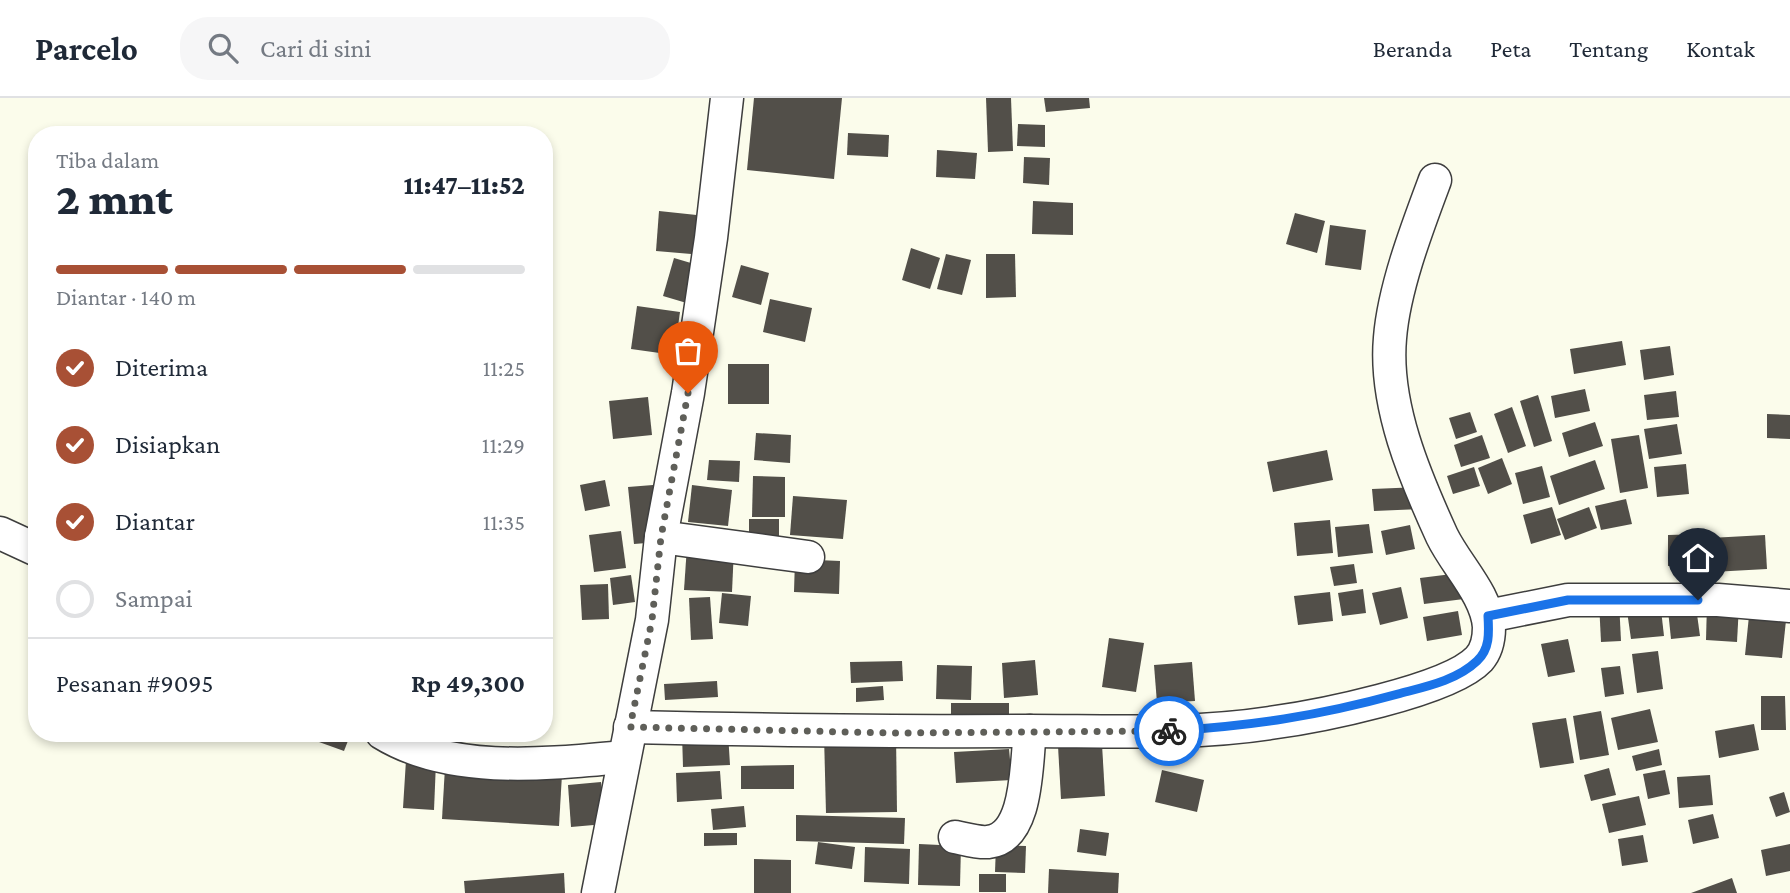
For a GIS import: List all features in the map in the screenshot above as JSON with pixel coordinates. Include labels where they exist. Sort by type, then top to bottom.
[{"type":"street","points":[[598,893],[652,620],[661,537],[688,393],[727,98]]},
{"type":"street","points":[[399,742],[417,752],[451,758],[526,762],[627,742],[892,733],[1155,732],[1228,727],[1331,712],[1437,683],[1462,671],[1477,661],[1486,650],[1488,616],[1429,506],[1406,442],[1390,375],[1390,339],[1398,294],[1435,180]]},
{"type":"street","points":[[0,533],[28,546]]},
{"type":"street","points":[[661,537],[808,557]]},
{"type":"street","points":[[1488,616],[1568,600],[1718,600],[1790,606]]},
{"type":"street","points":[[955,837],[987,842],[998,839],[1009,832],[1019,818],[1030,731]]},
{"type":"building","points":[[754,98],[842,98],[834,179],[747,170]]},
{"type":"building","points":[[986,98],[1011,98],[1013,151],[988,152]]},
{"type":"building","points":[[1044,98],[1089,98],[1090,108],[1046,112]]},
{"type":"building","points":[[1018,124],[1045,125],[1045,147],[1017,146]]},
{"type":"building","points":[[848,133],[889,135],[888,157],[847,155]]},
{"type":"building","points":[[937,150],[977,153],[975,179],[936,177]]},
{"type":"building","points":[[1024,157],[1050,158],[1049,185],[1023,183]]},
{"type":"building","points":[[1033,201],[1073,203],[1073,235],[1032,234]]},
{"type":"building","points":[[659,211],[706,216],[703,255],[656,251]]},
{"type":"building","points":[[1295,213],[1325,221],[1317,253],[1286,244]]},
{"type":"building","points":[[1330,225],[1366,230],[1361,270],[1325,265]]},
{"type":"building","points":[[911,248],[940,258],[930,289],[902,280]]},
{"type":"building","points":[[946,254],[971,260],[962,295],[937,289]]},
{"type":"building","points":[[986,254],[1015,254],[1016,297],[986,298]]},
{"type":"building","points":[[674,258],[701,266],[690,304],[663,296]]},
{"type":"building","points":[[741,265],[769,273],[761,305],[732,297]]},
{"type":"building","points":[[770,299],[812,308],[805,342],[763,332]]},
{"type":"building","points":[[637,306],[680,312],[674,355],[631,349]]},
{"type":"building","points":[[1622,341],[1626,365],[1574,374],[1570,349]]},
{"type":"building","points":[[1670,346],[1674,375],[1644,380],[1640,350]]},
{"type":"building","points":[[728,364],[769,364],[769,404],[728,404]]},
{"type":"building","points":[[1585,389],[1590,411],[1555,418],[1551,396]]},
{"type":"building","points":[[1676,391],[1679,417],[1647,420],[1644,395]]},
{"type":"building","points":[[1538,395],[1552,441],[1534,447],[1520,401]]},
{"type":"building","points":[[648,397],[652,435],[613,439],[609,401]]},
{"type":"building","points":[[1512,407],[1526,446],[1508,453],[1494,414]]},
{"type":"building","points":[[1470,412],[1477,432],[1456,439],[1449,418]]},
{"type":"building","points":[[1767,414],[1790,415],[1790,439],[1767,438]]},
{"type":"building","points":[[1595,422],[1603,446],[1569,457],[1562,433]]},
{"type":"building","points":[[1677,424],[1682,454],[1649,459],[1644,429]]},
{"type":"building","points":[[756,433],[791,435],[790,463],[754,460]]},
{"type":"building","points":[[1482,435],[1490,458],[1461,467],[1454,445]]},
{"type":"building","points":[[1639,435],[1648,488],[1620,493],[1611,439]]},
{"type":"building","points":[[1327,450],[1333,480],[1273,492],[1267,462]]},
{"type":"building","points":[[1502,458],[1512,484],[1488,494],[1478,468]]},
{"type":"building","points":[[709,460],[740,461],[739,482],[707,480]]},
{"type":"building","points":[[1595,460],[1605,489],[1559,505],[1550,476]]},
{"type":"building","points":[[1686,464],[1689,494],[1657,497],[1654,467]]},
{"type":"building","points":[[1542,466],[1550,497],[1523,504],[1515,473]]},
{"type":"building","points":[[1474,467],[1480,486],[1453,494],[1447,476]]},
{"type":"building","points":[[753,476],[785,477],[785,517],[752,517]]},
{"type":"building","points":[[605,480],[610,506],[585,511],[580,485]]},
{"type":"building","points":[[653,485],[659,542],[634,544],[628,487]]},
{"type":"building","points":[[692,485],[732,490],[728,526],[688,522]]},
{"type":"building","points":[[1420,487],[1421,509],[1374,511],[1372,489]]},
{"type":"building","points":[[793,496],[847,500],[843,539],[790,535]]},
{"type":"building","points":[[1626,499],[1632,524],[1601,530],[1595,506]]},
{"type":"building","points":[[1552,507],[1561,535],[1531,544],[1523,515]]},
{"type":"building","points":[[1589,507],[1597,528],[1565,540],[1557,519]]},
{"type":"building","points":[[749,519],[779,519],[779,546],[749,546]]},
{"type":"building","points":[[1330,520],[1333,553],[1297,556],[1294,523]]},
{"type":"building","points":[[1369,524],[1373,553],[1338,557],[1335,527]]},
{"type":"building","points":[[1410,525],[1415,549],[1386,555],[1381,531]]},
{"type":"building","points":[[621,531],[626,568],[594,572],[589,535]]},
{"type":"building","points":[[1704,534],[1705,566],[1668,566],[1668,535]]},
{"type":"building","points":[[1765,535],[1767,569],[1712,572],[1710,538]]},
{"type":"building","points":[[687,546],[734,548],[732,592],[684,590]]},
{"type":"building","points":[[795,559],[840,561],[839,594],[794,592]]},
{"type":"building","points":[[1354,564],[1357,583],[1334,586],[1330,567]]},
{"type":"building","points":[[1460,573],[1464,599],[1424,604],[1420,578]]},
{"type":"building","points":[[631,575],[635,602],[613,605],[610,578]]},
{"type":"building","points":[[608,584],[609,619],[582,620],[580,585]]},
{"type":"building","points":[[1401,587],[1408,618],[1380,625],[1372,593]]},
{"type":"building","points":[[1363,589],[1366,613],[1342,616],[1338,593]]},
{"type":"building","points":[[1330,592],[1333,621],[1298,625],[1294,596]]},
{"type":"building","points":[[722,593],[751,596],[748,626],[719,623]]},
{"type":"building","points":[[710,597],[713,639],[691,640],[689,598]]},
{"type":"building","points":[[1619,601],[1621,641],[1601,642],[1599,602]]},
{"type":"building","points":[[1660,601],[1664,636],[1631,639],[1626,604]]},
{"type":"building","points":[[1707,603],[1739,605],[1737,642],[1706,640]]},
{"type":"building","points":[[1750,606],[1787,611],[1782,658],[1745,655]]},
{"type":"building","points":[[1696,607],[1700,636],[1671,639],[1668,610]]},
{"type":"building","points":[[1458,611],[1462,635],[1427,641],[1423,617]]},
{"type":"building","points":[[1109,638],[1144,643],[1136,692],[1102,687]]},
{"type":"building","points":[[1568,639],[1575,672],[1548,677],[1541,644]]},
{"type":"building","points":[[1658,651],[1663,689],[1637,693],[1632,654]]},
{"type":"building","points":[[1035,660],[1038,695],[1004,698],[1002,663]]},
{"type":"building","points":[[902,661],[903,681],[851,683],[850,662]]},
{"type":"building","points":[[1192,662],[1195,701],[1157,703],[1154,665]]},
{"type":"building","points":[[937,665],[972,666],[971,700],[936,699]]},
{"type":"building","points":[[1620,666],[1624,694],[1605,697],[1601,668]]},
{"type":"building","points":[[717,681],[718,697],[665,700],[664,684]]},
{"type":"building","points":[[883,686],[884,700],[856,702],[856,688]]},
{"type":"building","points":[[1761,696],[1785,696],[1786,730],[1761,730]]},
{"type":"building","points":[[951,703],[1009,703],[1009,726],[951,725]]},
{"type":"building","points":[[1650,709],[1658,742],[1618,750],[1611,718]]},
{"type":"building","points":[[1601,711],[1609,755],[1580,760],[1573,716]]},
{"type":"building","points":[[1566,718],[1574,763],[1540,768],[1532,723]]},
{"type":"building","points":[[1754,724],[1759,750],[1719,758],[1715,731]]},
{"type":"building","points":[[728,733],[730,765],[683,767],[682,735]]},
{"type":"building","points":[[896,734],[897,812],[826,813],[824,735]]},
{"type":"building","points":[[319,742],[348,742],[344,751]]},
{"type":"building","points":[[1102,744],[1105,796],[1061,799],[1058,746]]},
{"type":"building","points":[[1009,749],[1012,780],[956,783],[954,752]]},
{"type":"building","points":[[1659,749],[1662,765],[1636,771],[1632,756]]},
{"type":"building","points":[[406,760],[436,762],[434,810],[403,808]]},
{"type":"building","points":[[794,765],[794,789],[741,789],[741,766]]},
{"type":"building","points":[[445,767],[562,774],[559,826],[442,819]]},
{"type":"building","points":[[1609,768],[1616,795],[1591,801],[1584,775]]},
{"type":"building","points":[[1162,770],[1204,780],[1197,812],[1155,802]]},
{"type":"building","points":[[1665,770],[1670,794],[1648,799],[1643,774]]},
{"type":"building","points":[[720,771],[722,799],[677,802],[676,773]]},
{"type":"building","points":[[1710,775],[1713,805],[1679,808],[1677,777]]},
{"type":"building","points":[[601,782],[605,824],[571,827],[568,785]]},
{"type":"building","points":[[1784,792],[1790,812],[1776,817],[1769,797]]},
{"type":"building","points":[[1639,796],[1646,825],[1609,833],[1602,804]]},
{"type":"building","points":[[744,806],[746,827],[713,830],[711,809]]},
{"type":"building","points":[[1713,814],[1719,838],[1693,844],[1688,820]]},
{"type":"building","points":[[796,815],[905,818],[904,844],[796,841]]},
{"type":"building","points":[[1080,829],[1109,833],[1106,856],[1077,852]]},
{"type":"building","points":[[704,833],[737,833],[737,845],[704,846]]},
{"type":"building","points":[[1643,835],[1648,862],[1622,866],[1618,839]]},
{"type":"building","points":[[818,842],[855,847],[852,869],[815,864]]},
{"type":"building","points":[[919,844],[961,846],[960,886],[918,885]]},
{"type":"building","points":[[1790,844],[1790,871],[1766,876],[1761,850]]},
{"type":"building","points":[[996,845],[1026,846],[1025,873],[995,872]]},
{"type":"building","points":[[865,847],[910,849],[909,884],[864,882]]},
{"type":"building","points":[[754,859],[791,860],[791,893],[754,893]]},
{"type":"building","points":[[1049,869],[1119,873],[1118,893],[1048,893]]},
{"type":"building","points":[[564,873],[565,893],[465,893],[464,881]]},
{"type":"building","points":[[979,874],[1006,874],[1006,892],[979,892]]},
{"type":"building","points":[[1732,878],[1737,893],[1691,893]]},
{"type":"way so far","points":[[688,393],[661,537],[652,620],[630,727],[892,733],[1169,731]]},
{"type":"route","points":[[1169,731],[1270,723],[1331,712],[1437,683],[1477,661],[1486,650],[1488,616],[1568,600],[1698,600]]}]
